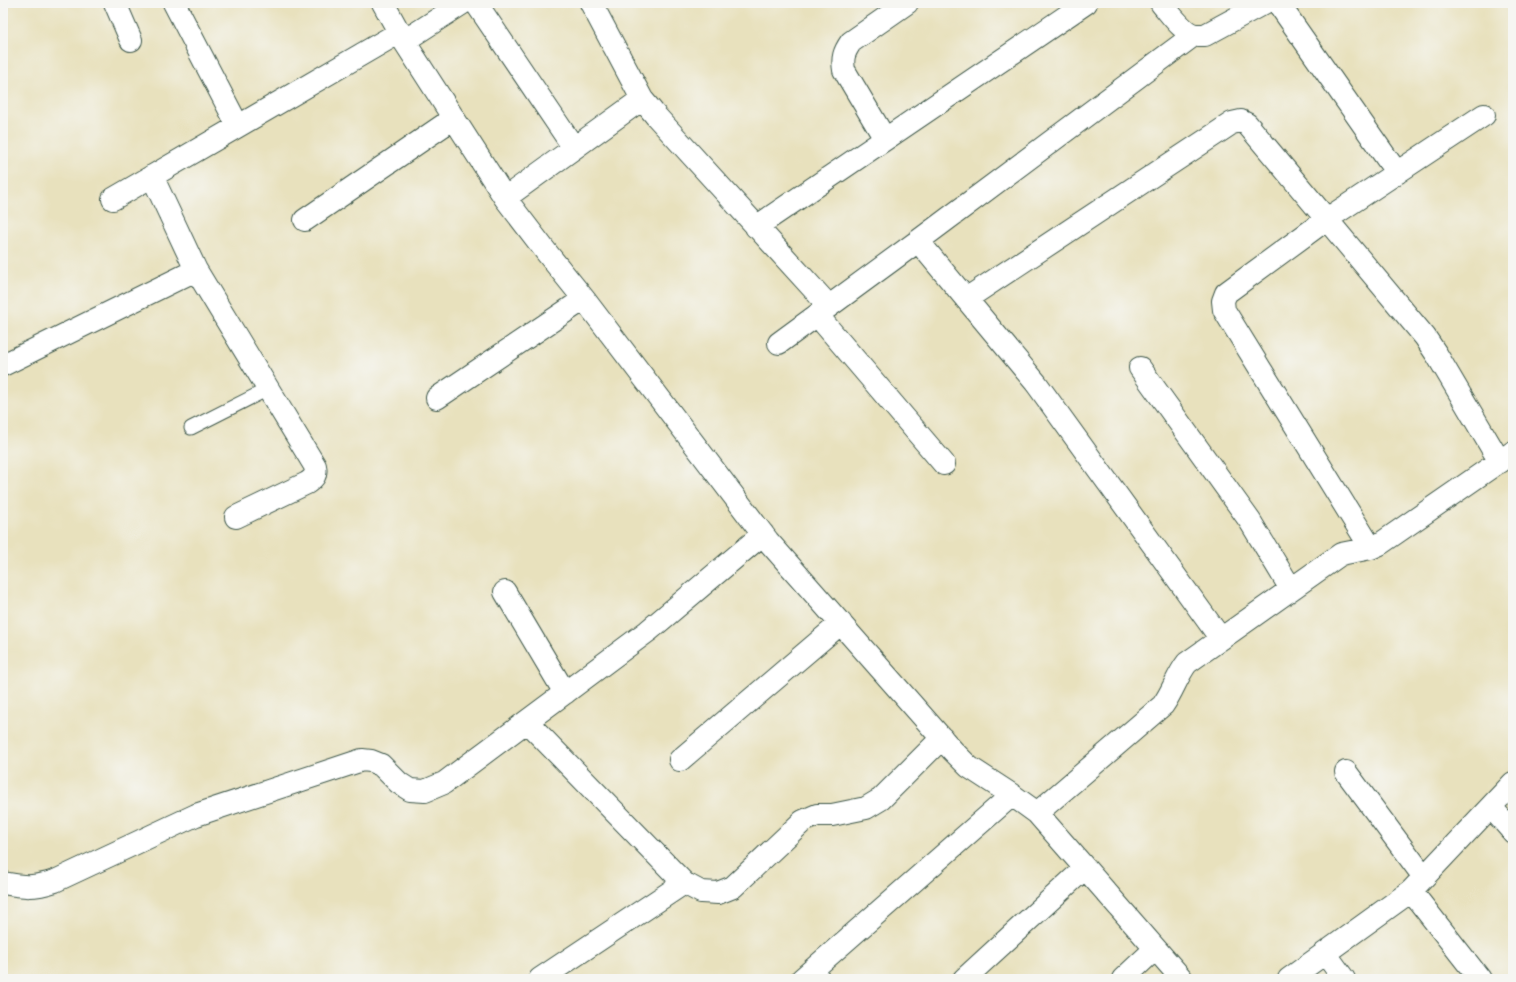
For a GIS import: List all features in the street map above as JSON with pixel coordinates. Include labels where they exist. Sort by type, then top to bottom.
[{"type":"street","points":[[115,3],[132,40]]},
{"type":"street","points":[[174,3],[238,126]]},
{"type":"street","points":[[383,3],[402,36],[505,198],[763,534],[969,767],[1037,813],[1182,979]]},
{"type":"street","points":[[113,199],[238,126],[462,3]]},
{"type":"street","points":[[476,3],[574,148]]},
{"type":"street","points":[[590,3],[642,99],[756,227],[944,464]]},
{"type":"street","points":[[885,139],[844,70],[844,51],[851,42],[907,3]]},
{"type":"street","points":[[756,227],[1086,3]]},
{"type":"street","points":[[1161,3],[1178,23],[1194,35],[1205,35],[1264,3]]},
{"type":"street","points":[[1278,3],[1397,173]]},
{"type":"street","points":[[779,343],[1194,35]]},
{"type":"street","points":[[505,198],[642,99]]},
{"type":"street","points":[[1371,548],[1224,310],[1222,301],[1226,293],[1327,220],[1484,115]]},
{"type":"street","points":[[305,220],[454,118]]},
{"type":"street","points":[[966,299],[1232,123],[1241,121],[1246,124],[1425,337],[1506,457],[1380,544],[1371,548],[1341,554],[1187,663],[1181,670],[1171,694],[1163,705],[1037,813]]},
{"type":"street","points":[[152,176],[196,270],[315,466],[316,472],[314,478],[307,483],[236,517]]},
{"type":"street","points":[[918,241],[1036,383],[1221,639]]},
{"type":"street","points":[[3,365],[196,270]]},
{"type":"street","points":[[437,398],[584,299]]},
{"type":"street","points":[[1140,368],[1250,521],[1291,589]]},
{"type":"street","points":[[3,883],[25,887],[39,886],[196,815],[362,760],[371,761],[381,765],[399,783],[410,790],[425,791],[444,783],[648,632],[763,534]]},
{"type":"street","points":[[505,592],[565,693]]},
{"type":"street","points":[[680,760],[841,623]]},
{"type":"street","points":[[527,722],[684,883],[700,892],[718,893],[733,887],[803,821],[817,815],[832,815],[866,808],[881,799],[942,738]]},
{"type":"street","points":[[1346,772],[1480,979]]},
{"type":"street","points":[[1289,979],[1418,884],[1513,783]]},
{"type":"street","points":[[802,979],[1012,795]]},
{"type":"street","points":[[1490,807],[1513,832]]},
{"type":"street","points":[[964,979],[1085,868]]},
{"type":"street","points":[[540,979],[684,883]]},
{"type":"street","points":[[1123,979],[1156,949]]},
{"type":"street","points":[[1325,953],[1344,979]]},
{"type":"lane","points":[[191,428],[268,389]]}]
